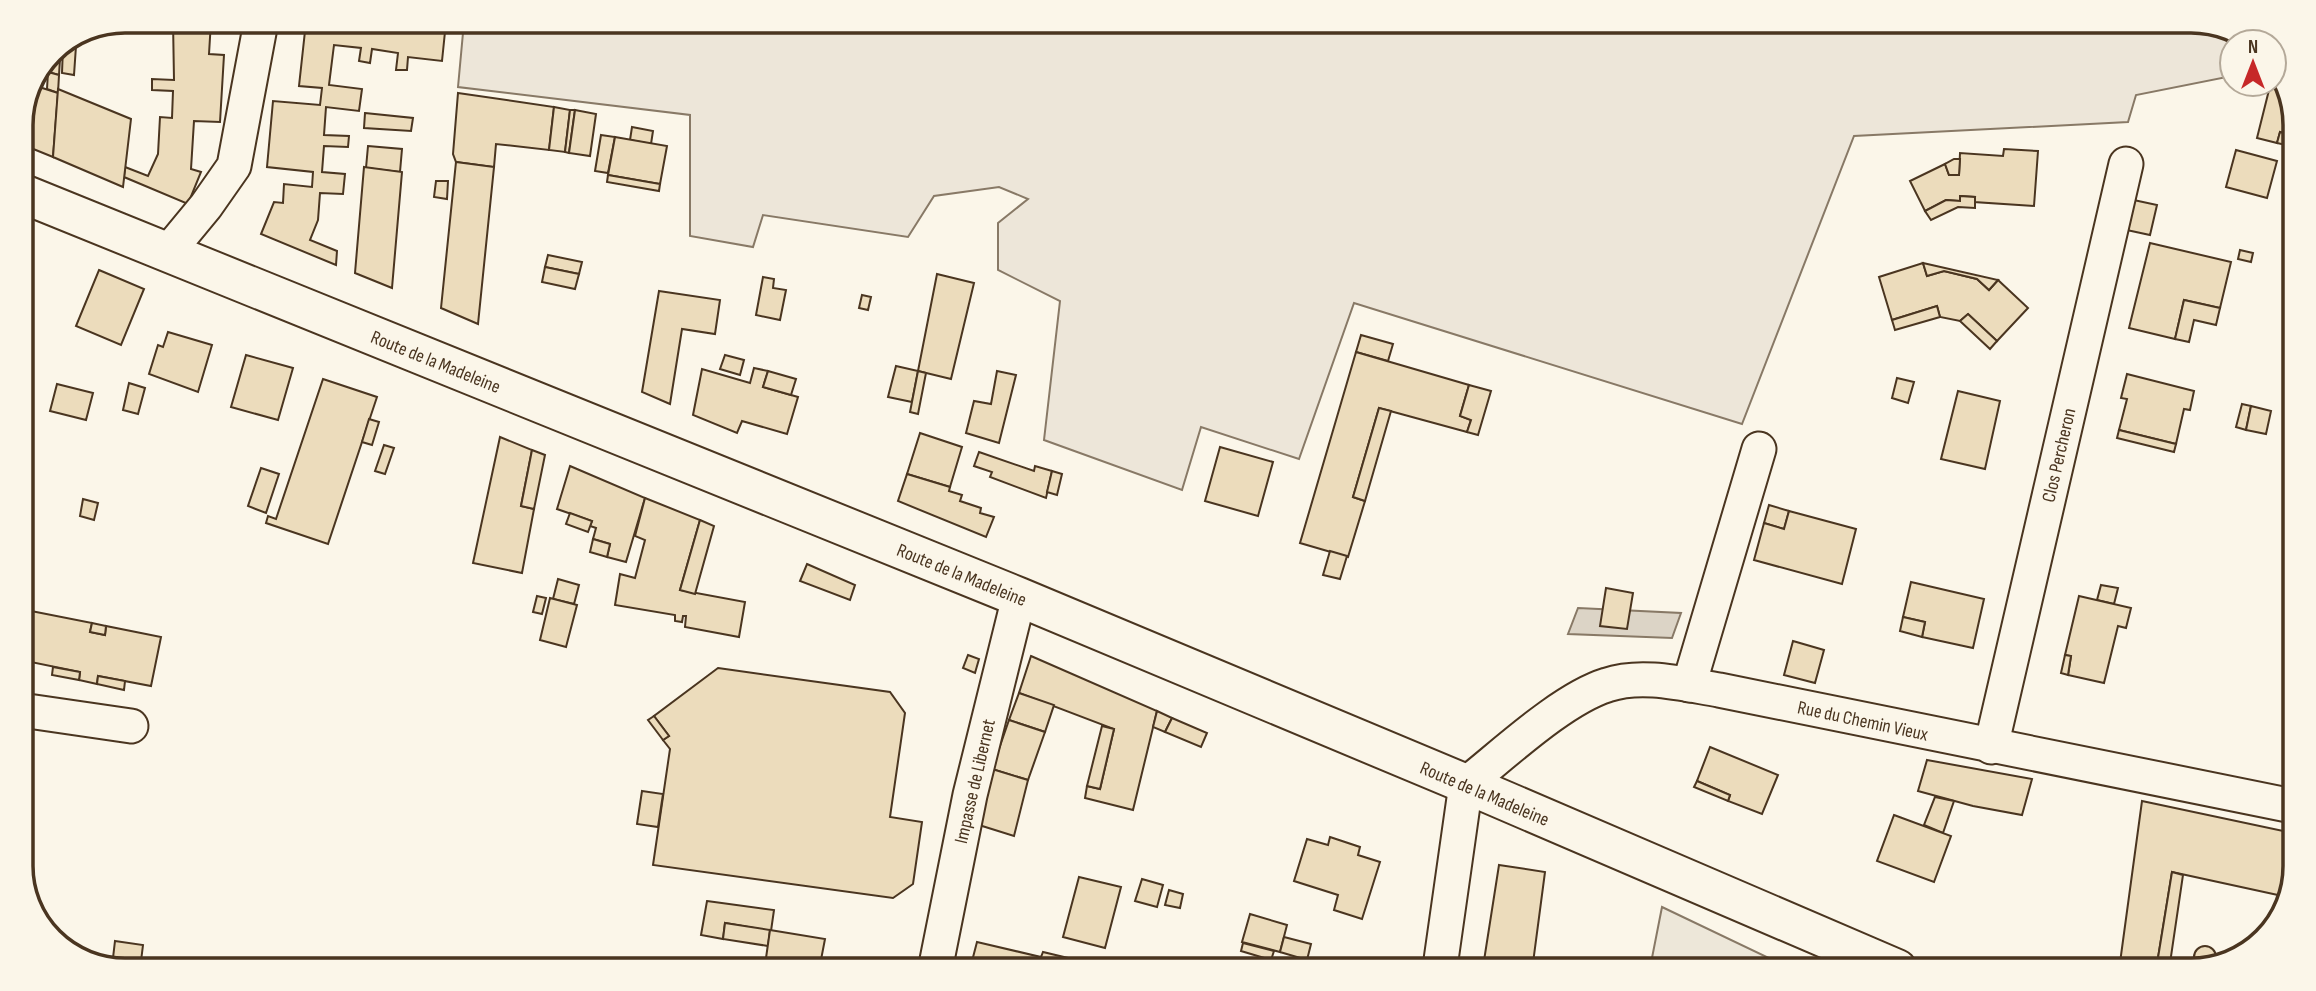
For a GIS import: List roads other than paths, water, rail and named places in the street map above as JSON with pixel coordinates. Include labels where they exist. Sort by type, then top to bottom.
[{"type":"main road","name":"Route de la Madeleine","points":[[33,198],[1018,597],[1466,784],[1871,958]]},
{"type":"street","points":[[168,252],[206,206],[234,166],[259,33]]},
{"type":"street","name":"Clos Percheron","points":[[1991,747],[2126,164]]},
{"type":"street","points":[[1689,685],[1759,449]]},
{"type":"street","name":"Impasse de Libernet","points":[[937,958],[970,795],[1018,597]]},
{"type":"street","name":"Rue du Chemin Vieux","points":[[1466,784],[1573,702],[1608,684],[1657,679],[2283,804]]},
{"type":"street","points":[[33,712],[131,726]]},
{"type":"street","points":[[1441,958],[1466,784]]}]
